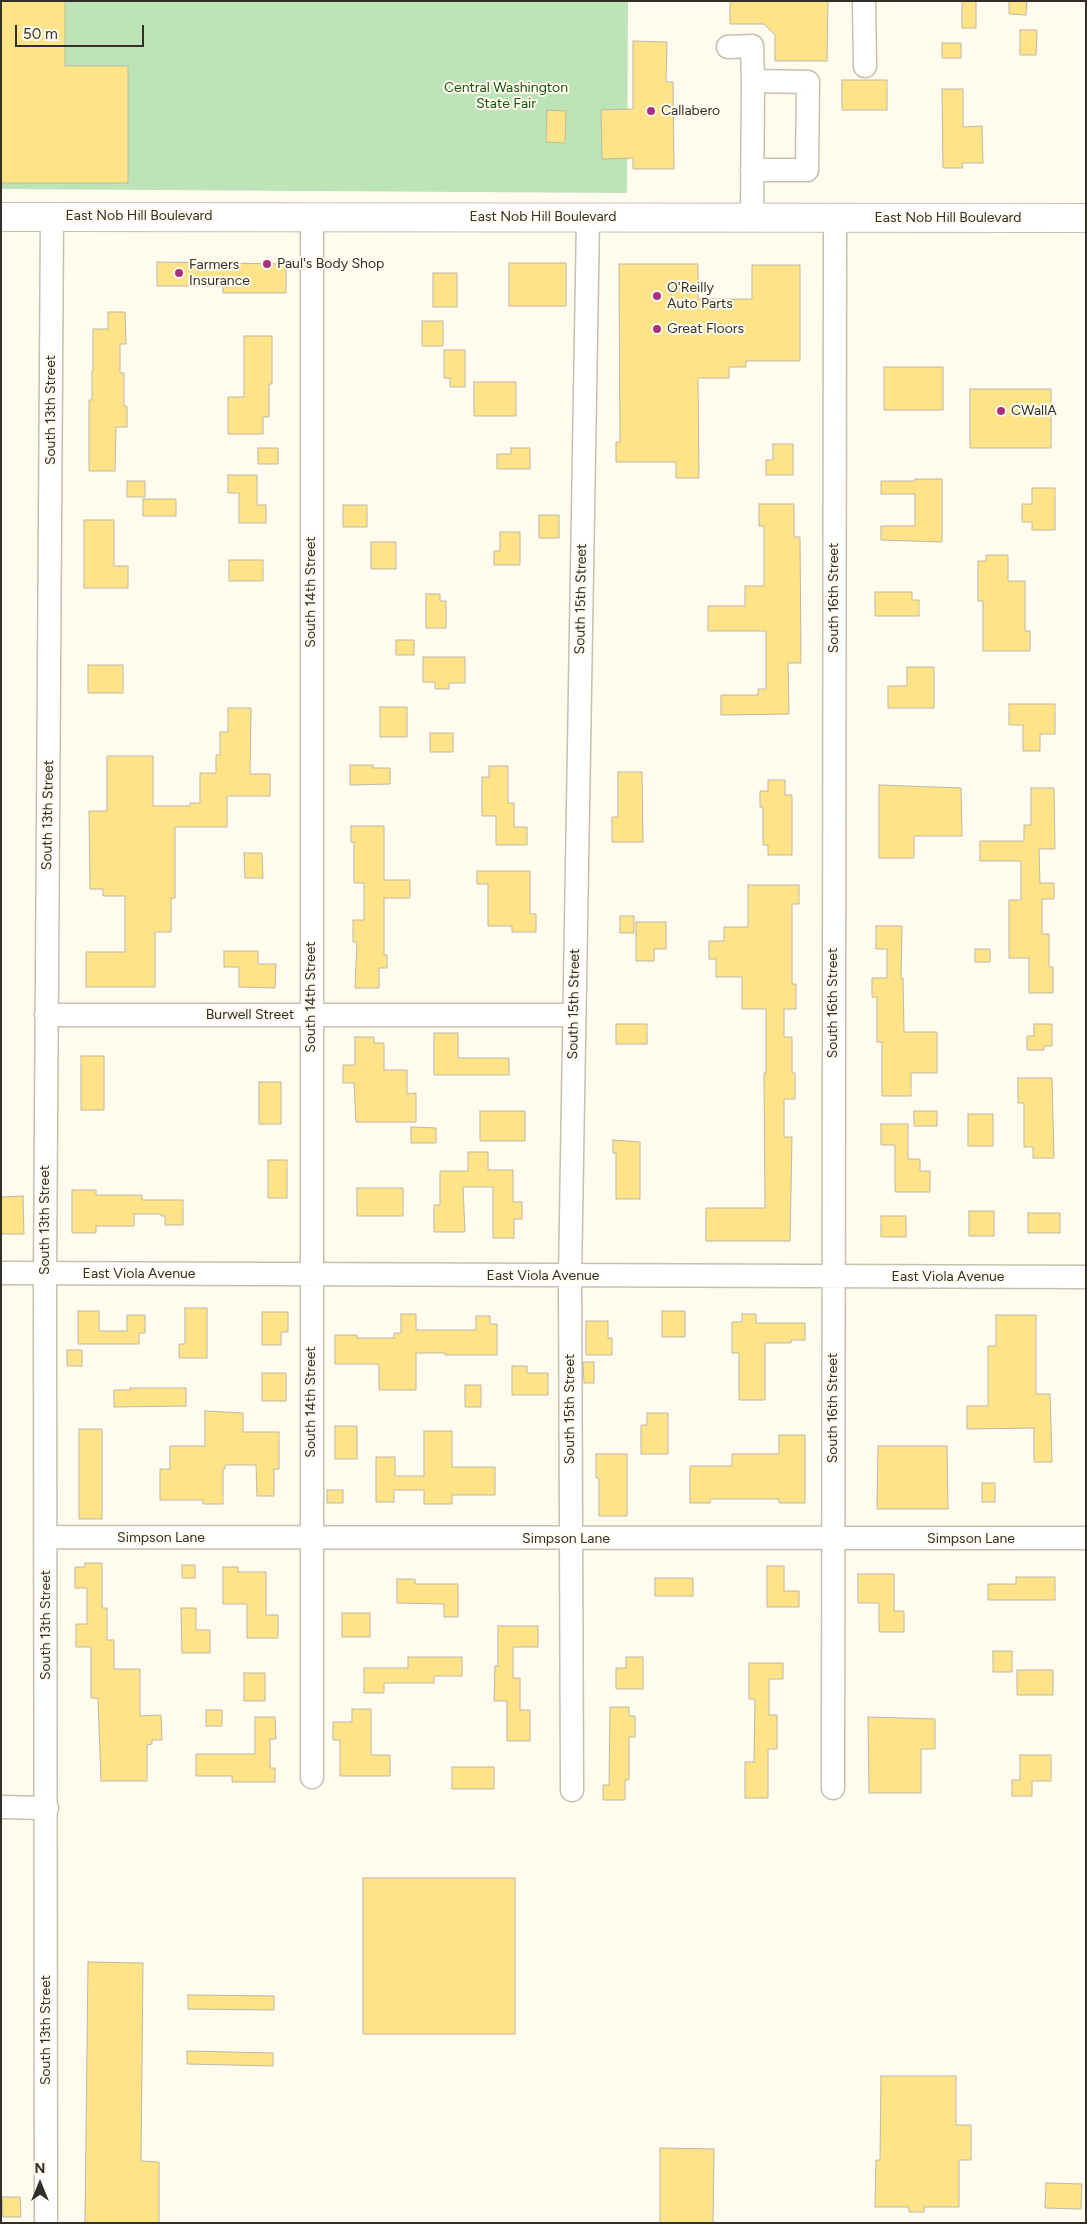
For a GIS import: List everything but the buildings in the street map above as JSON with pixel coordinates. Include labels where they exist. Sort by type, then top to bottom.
[{"type":"main road","name":"East Nob Hill Boulevard","points":[[1,217],[1086,218]]},
{"type":"street","points":[[864,1],[865,66]]},
{"type":"street","points":[[728,47],[752,46],[752,218]]},
{"type":"street","points":[[752,170],[807,170],[808,82],[753,81]]},
{"type":"street","name":"South 14th Street","points":[[312,216],[312,1777]]},
{"type":"street","name":"South 13th Street","points":[[46,2223],[45,1273],[52,217]]},
{"type":"street","name":"South 15th Street","points":[[572,1790],[570,1276],[588,218]]},
{"type":"street","name":"South 16th Street","points":[[833,1788],[832,1276],[835,218]]},
{"type":"street","name":"Burwell Street","points":[[46,1016],[573,1015]]},
{"type":"street","name":"East Viola Avenue","points":[[1,1273],[1086,1276]]},
{"type":"street","name":"Simpson Lane","points":[[46,1537],[1086,1538]]},
{"type":"street","points":[[1,1808],[47,1808]]},
{"type":"green space","name":"Central Washington State Fair","points":[[1,1],[628,1],[627,193],[1,189]]},
{"type":"place","name":"Callabero","points":[[651,111]]},
{"type":"place","name":"Paul's Body Shop","points":[[267,264]]},
{"type":"place","name":"Farmers Insurance","points":[[179,273]]},
{"type":"place","name":"O'Reilly Auto Parts","points":[[657,296]]},
{"type":"place","name":"Great Floors","points":[[657,329]]},
{"type":"place","name":"CWallA","points":[[1001,411]]}]
